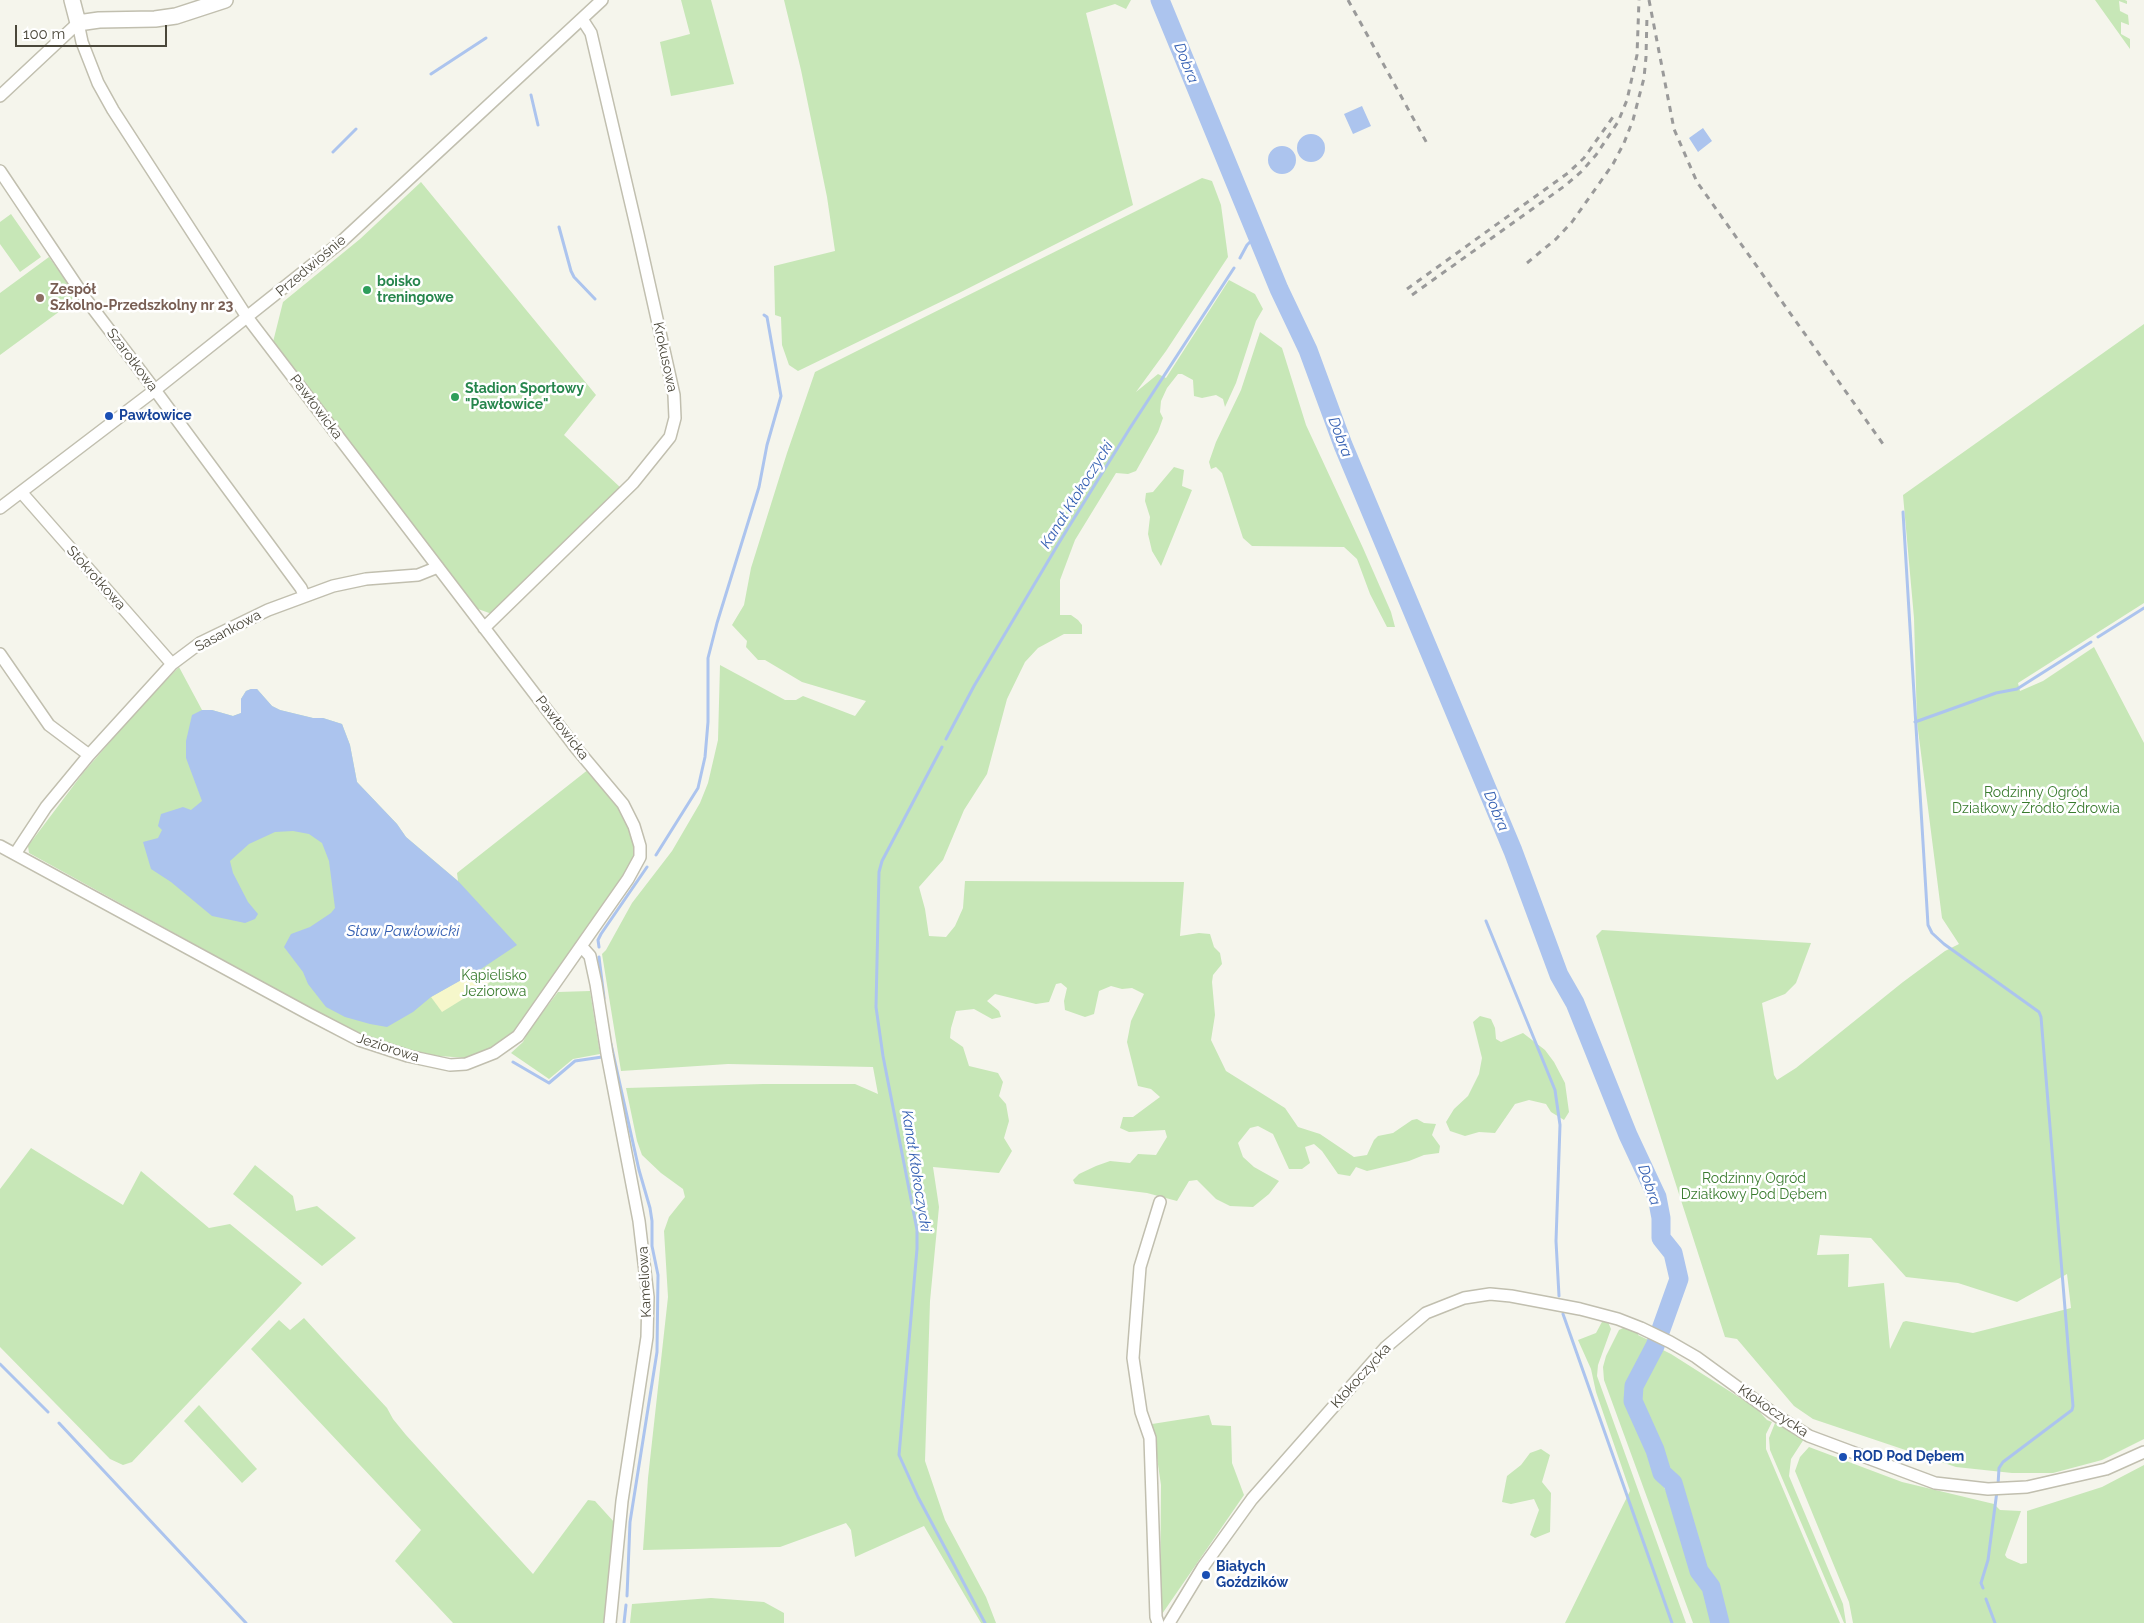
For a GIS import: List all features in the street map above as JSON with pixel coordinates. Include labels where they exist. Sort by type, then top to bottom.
[{"type":"street","name":"Pawłowicka","points":[[72,0],[82,42],[98,83],[247,317],[576,748],[608,785]]},
{"type":"street","points":[[2,90],[78,23],[176,16],[226,0]]},
{"type":"street","name":"Przedwiośnie","points":[[0,508],[155,390],[341,242],[602,0]]},
{"type":"street","name":"Krokusowa","points":[[484,628],[633,483],[665,445],[674,428],[676,408],[674,395],[640,243],[591,33],[582,18]]},
{"type":"street","name":"Szarotkowa","points":[[0,171],[85,298],[155,390],[301,588],[304,595]]},
{"type":"street","name":"Stokrotkowa","points":[[21,492],[172,664]]},
{"type":"street","name":"Sasankowa","points":[[15,854],[46,807],[89,755],[172,664],[200,643],[304,595],[366,579],[418,575],[438,567]]},
{"type":"street","points":[[0,654],[49,725],[89,755]]},
{"type":"street","name":"Jeziorowa","points":[[0,846],[359,1040],[408,1056],[450,1065],[466,1064],[494,1053],[518,1036],[582,947],[628,879],[640,857],[640,846],[634,826],[623,804],[608,785]]},
{"type":"street","name":"Kameliowa","points":[[582,947],[590,956],[596,984],[606,1054],[639,1221],[648,1297],[647,1337],[622,1500],[610,1623]]},
{"type":"street","points":[[1158,1623],[1156,1617],[1150,1438],[1141,1412],[1133,1358],[1140,1267],[1160,1202]]},
{"type":"street","name":"Kłokoczycka","points":[[1169,1623],[1203,1567],[1252,1499],[1386,1347],[1426,1313],[1464,1298],[1490,1294],[1511,1296],[1580,1309],[1618,1319],[1670,1342],[1707,1364],[1777,1416],[1809,1436],[1935,1483],[1988,1489],[2007,1489],[2044,1484],[2106,1469],[2144,1452]]},
{"type":"green space","points":[[681,0],[711,0],[734,84],[671,96],[660,42],[690,34]]},
{"type":"green space","points":[[784,0],[1131,0],[1126,9],[1115,4],[1086,13],[1133,205],[959,293],[798,371],[789,365],[782,345],[781,317],[775,315],[774,266],[835,251],[827,197],[801,70]]},
{"type":"green space","points":[[2095,0],[2127,1],[2127,4],[2119,1],[2120,11],[2128,15],[2129,25],[2121,22],[2121,34],[2130,39],[2130,49]]},
{"type":"green space","points":[[1202,178],[1212,181],[1221,205],[1228,257],[1166,351],[1136,392],[1158,374],[1166,378],[1229,280],[1255,294],[1263,309],[1256,321],[1236,383],[1225,407],[1223,399],[1216,395],[1202,398],[1194,396],[1193,380],[1178,374],[1167,388],[1161,401],[1160,412],[1163,418],[1158,432],[1136,471],[1128,474],[1116,473],[1075,540],[1060,580],[1060,615],[1071,615],[1078,620],[1082,625],[1082,634],[1064,634],[1038,648],[1025,662],[1007,699],[987,774],[964,810],[943,860],[919,887],[929,936],[946,937],[955,926],[963,908],[965,881],[1184,882],[1180,936],[1199,933],[1210,934],[1214,947],[1220,953],[1222,964],[1213,975],[1212,982],[1215,1015],[1211,1040],[1226,1071],[1285,1108],[1298,1127],[1320,1134],[1354,1157],[1367,1155],[1378,1136],[1393,1133],[1412,1120],[1417,1119],[1424,1123],[1436,1124],[1432,1135],[1440,1146],[1439,1153],[1424,1155],[1409,1161],[1367,1171],[1356,1167],[1350,1176],[1338,1174],[1322,1151],[1314,1144],[1305,1147],[1310,1163],[1302,1169],[1289,1169],[1273,1134],[1258,1126],[1250,1128],[1238,1143],[1243,1157],[1254,1167],[1279,1181],[1269,1194],[1253,1207],[1230,1206],[1216,1199],[1197,1180],[1189,1181],[1177,1201],[1147,1193],[1075,1184],[1073,1180],[1079,1174],[1096,1166],[1110,1161],[1130,1163],[1138,1154],[1156,1155],[1167,1137],[1165,1130],[1129,1132],[1120,1128],[1123,1117],[1133,1117],[1160,1097],[1151,1089],[1138,1086],[1127,1042],[1131,1021],[1144,994],[1132,988],[1122,989],[1111,986],[1099,991],[1094,1014],[1085,1017],[1065,1010],[1064,1001],[1067,988],[1061,983],[1056,984],[1049,1002],[1036,1004],[995,994],[987,1001],[999,1011],[1001,1017],[992,1019],[974,1009],[956,1011],[950,1038],[963,1047],[969,1066],[998,1073],[1003,1082],[999,1096],[1006,1104],[1009,1121],[1004,1138],[1012,1151],[999,1173],[933,1167],[939,1207],[930,1301],[925,1461],[945,1520],[986,1597],[996,1623],[981,1623],[924,1526],[855,1557],[851,1530],[846,1523],[780,1547],[643,1550],[648,1478],[668,1297],[664,1231],[669,1217],[685,1197],[683,1189],[661,1173],[642,1155],[637,1141],[626,1088],[763,1084],[855,1084],[878,1094],[873,1067],[728,1064],[621,1071],[602,954],[632,903],[672,851],[700,803],[708,783],[718,740],[720,665],[785,700],[796,700],[803,696],[855,716],[866,701],[802,682],[765,660],[758,660],[746,647],[747,641],[732,625],[744,605],[751,568],[815,372]]},
{"type":"green space","name":"Stadion Sportowy \"Pawłowice\"","points":[[421,182],[596,395],[564,435],[621,488],[492,614],[478,609],[273,342],[283,302],[360,239]]},
{"type":"green space","points":[[11,214],[41,257],[20,272],[0,244],[0,222]]},
{"type":"green space","points":[[49,257],[74,292],[71,303],[0,355],[0,293]]},
{"type":"green space","points":[[2144,324],[2144,603],[2018,683],[2020,691],[2043,681],[2094,647],[2144,743],[2144,1439],[2102,1460],[2053,1473],[2012,1473],[1956,1467],[1813,1419],[1794,1406],[1737,1339],[1725,1337],[1596,936],[1602,930],[1811,943],[1796,983],[1785,994],[1762,1003],[1774,1075],[1777,1080],[1796,1068],[1903,982],[1945,951],[1959,944],[1942,918],[1917,722],[1914,618],[1903,495]],"holes":[[[1820,1235],[1871,1238],[1906,1277],[1958,1283],[2017,1302],[2067,1274],[2071,1308],[1973,1333],[1906,1321],[1903,1322],[1890,1349],[1884,1283],[1848,1287],[1849,1254],[1817,1255]]]},
{"type":"green space","points":[[1260,332],[1282,348],[1306,425],[1363,548],[1391,612],[1395,627],[1387,627],[1370,594],[1357,559],[1344,547],[1252,546],[1243,538],[1222,473],[1216,467],[1211,469],[1209,462],[1216,442],[1241,390]]},
{"type":"green space","points":[[1174,467],[1184,470],[1182,486],[1192,490],[1161,566],[1152,551],[1148,534],[1150,517],[1145,501],[1146,493],[1153,492]]},
{"type":"green space","name":"Kąpielisko Jeziorowa","points":[[179,667],[202,710],[212,710],[233,716],[241,713],[241,699],[246,691],[257,689],[272,706],[280,710],[313,718],[323,718],[342,724],[350,745],[357,782],[397,824],[406,837],[458,881],[457,873],[589,769],[622,812],[634,841],[636,854],[633,863],[516,1031],[493,1049],[467,1058],[425,1055],[364,1035],[343,1026],[29,853],[28,846],[83,773],[142,705]]},
{"type":"green space","points":[[590,991],[600,1054],[573,1059],[549,1079],[511,1053],[523,1042],[529,1030],[558,992]]},
{"type":"green space","points":[[1480,1016],[1491,1019],[1495,1028],[1496,1039],[1501,1042],[1523,1033],[1545,1050],[1565,1083],[1569,1112],[1564,1120],[1551,1112],[1546,1104],[1529,1100],[1515,1104],[1495,1133],[1479,1132],[1465,1136],[1450,1131],[1446,1122],[1454,1109],[1468,1096],[1479,1074],[1482,1058],[1473,1022]]},
{"type":"green space","points":[[31,1148],[123,1205],[141,1171],[209,1228],[230,1224],[302,1283],[132,1462],[123,1465],[110,1459],[0,1347],[0,1189]]},
{"type":"green space","points":[[255,1165],[293,1196],[296,1211],[317,1206],[356,1238],[322,1266],[233,1194]]},
{"type":"green space","points":[[304,1318],[387,1408],[406,1435],[533,1574],[588,1500],[595,1501],[614,1522],[606,1623],[453,1623],[395,1561],[421,1530],[251,1349],[279,1320],[290,1330]]},
{"type":"green space","points":[[1603,1320],[1608,1322],[1611,1329],[1598,1365],[1597,1376],[1686,1623],[1565,1623],[1630,1491],[1596,1392],[1591,1369],[1578,1340],[1596,1333]]},
{"type":"green space","points":[[1623,1328],[1638,1333],[1638,1335],[1661,1346],[1661,1349],[1756,1408],[1767,1420],[1772,1422],[1766,1434],[1766,1449],[1840,1623],[1725,1623],[1679,1484],[1667,1468],[1648,1422],[1639,1425],[1654,1467],[1671,1501],[1693,1572],[1708,1599],[1715,1623],[1693,1623],[1604,1380],[1603,1367],[1606,1356],[1619,1330]]},
{"type":"green space","points":[[199,1405],[257,1469],[242,1483],[184,1421]]},
{"type":"green space","points":[[1209,1415],[1212,1425],[1231,1426],[1232,1463],[1244,1495],[1162,1614],[1160,1613],[1161,1485],[1152,1424]]},
{"type":"green space","points":[[1775,1423],[1804,1439],[1791,1459],[1789,1476],[1843,1604],[1846,1623],[1844,1623],[1770,1450],[1769,1438]]},
{"type":"green space","points":[[1809,1447],[1902,1482],[1994,1504],[2000,1510],[2021,1511],[2005,1555],[2007,1558],[2021,1564],[2027,1563],[2027,1511],[2102,1487],[2144,1465],[2144,1623],[1853,1623],[1849,1602],[1795,1471],[1800,1457]]},
{"type":"green space","points":[[1541,1449],[1550,1455],[1542,1482],[1551,1493],[1550,1532],[1535,1538],[1530,1535],[1539,1510],[1534,1499],[1511,1504],[1502,1502],[1507,1476],[1521,1465],[1530,1453]]},
{"type":"green space","points":[[711,1598],[764,1602],[784,1613],[784,1623],[630,1623],[632,1604]]},
{"type":"sand","points":[[480,969],[489,983],[442,1012],[431,997]]},
{"type":"water","points":[[1362,106],[1371,126],[1353,134],[1344,114]]},
{"type":"water","points":[[1703,128],[1712,141],[1698,152],[1689,138]]},
{"type":"water","points":[[1311,134],[1321,138],[1325,148],[1321,158],[1311,162],[1301,158],[1297,148],[1301,138]]},
{"type":"water","points":[[1282,146],[1292,150],[1296,160],[1292,170],[1282,174],[1272,170],[1268,160],[1272,150]]},
{"type":"water","name":"Staw Pawłowicki","points":[[257,689],[272,706],[280,710],[313,718],[323,718],[342,724],[350,745],[357,782],[397,824],[406,837],[459,882],[517,945],[481,969],[431,997],[413,1012],[387,1027],[370,1024],[345,1017],[326,1007],[308,984],[303,972],[284,947],[291,934],[310,927],[331,913],[335,908],[329,861],[322,843],[309,834],[293,831],[275,832],[249,844],[230,861],[233,873],[248,902],[258,914],[255,919],[245,923],[212,916],[171,882],[151,869],[143,842],[158,838],[162,830],[158,826],[161,814],[183,807],[191,810],[202,801],[186,758],[186,741],[192,715],[202,710],[212,710],[233,716],[241,713],[241,699],[246,691]]},
{"type":"waterway","name":"Dobra","points":[[1160,0],[1279,289],[1308,350],[1343,445],[1513,851],[1559,975],[1575,1003],[1628,1135],[1657,1197],[1661,1218],[1661,1238],[1673,1253],[1679,1279],[1655,1346],[1634,1386],[1633,1401],[1655,1450],[1662,1473],[1673,1483],[1699,1571],[1711,1587],[1720,1623]]},
{"type":"waterway","points":[[431,74],[486,38]]},
{"type":"waterway","points":[[531,95],[538,125]]},
{"type":"waterway","points":[[333,152],[356,129]]},
{"type":"waterway","points":[[559,227],[571,271],[574,277],[595,299]]},
{"type":"waterway","name":"Kanał Kłokoczycki","points":[[1240,258],[1247,245],[1258,234]]},
{"type":"waterway","name":"Kanał Kłokoczycki","points":[[946,739],[974,686],[1060,541],[1130,428],[1234,268]]},
{"type":"waterway","points":[[656,855],[698,788],[705,757],[708,722],[708,658],[759,487],[767,445],[781,396],[767,317],[764,315]]},
{"type":"waterway","points":[[1903,512],[1928,925],[1932,933],[1944,944],[2039,1012],[2041,1017],[2073,1406],[2072,1410],[2003,1462],[1999,1468],[1998,1485]]},
{"type":"waterway","points":[[2098,637],[2144,608]]},
{"type":"waterway","points":[[1915,722],[1996,693],[2017,689],[2091,642]]},
{"type":"waterway","name":"Kanał Kłokoczycki","points":[[942,747],[882,861],[879,872],[876,1007],[883,1056],[917,1230],[917,1249],[899,1455],[918,1497],[985,1623]]},
{"type":"waterway","points":[[599,947],[598,940],[601,934],[647,867]]},
{"type":"waterway","points":[[1486,921],[1555,1090],[1560,1125],[1556,1241],[1559,1296]]},
{"type":"waterway","points":[[599,957],[604,998]]},
{"type":"waterway","points":[[611,1044],[639,1170],[650,1208],[652,1246],[658,1275],[657,1352],[630,1522],[627,1596]]},
{"type":"waterway","points":[[513,1062],[549,1083],[575,1061],[602,1057]]},
{"type":"waterway","points":[[1563,1314],[1672,1623]]},
{"type":"waterway","points":[[0,1364],[48,1412]]},
{"type":"waterway","points":[[59,1423],[246,1623]]},
{"type":"waterway","points":[[1983,1588],[1981,1583],[1988,1560],[1997,1491]]},
{"type":"waterway","points":[[1986,1599],[1995,1623]]},
{"type":"waterway","points":[[624,1623],[626,1605]]},
{"type":"railway","points":[[1348,0],[1429,147]]},
{"type":"railway","points":[[1412,295],[1566,185],[1596,155],[1618,122],[1627,100],[1637,55],[1639,0]]},
{"type":"railway","points":[[1649,0],[1674,129],[1697,182],[1883,444]]},
{"type":"railway","points":[[1527,263],[1556,239],[1572,222],[1613,164],[1624,143],[1633,120],[1644,78],[1647,15]]},
{"type":"railway","points":[[1407,289],[1568,173],[1584,158],[1613,117]]},
{"type":"place","name":"boisko treningowe","points":[[367,290]]},
{"type":"place","name":"Zespół Szkolno-Przedszkolny nr 23","points":[[40,298]]},
{"type":"place","name":"Stadion Sportowy \"Pawłowice\"","points":[[455,397]]},
{"type":"place","name":"Pawłowice","points":[[109,416]]},
{"type":"place","name":"ROD Pod Dębem","points":[[1843,1457]]},
{"type":"place","name":"Białych Goździków","points":[[1206,1575]]},
{"type":"park label","name":"Rodzinny Ogród Działkowy Źródło Zdrowia","points":[[2036,802]]},
{"type":"park label","name":"Rodzinny Ogród Działkowy Pod Dębem","points":[[1754,1188]]}]
